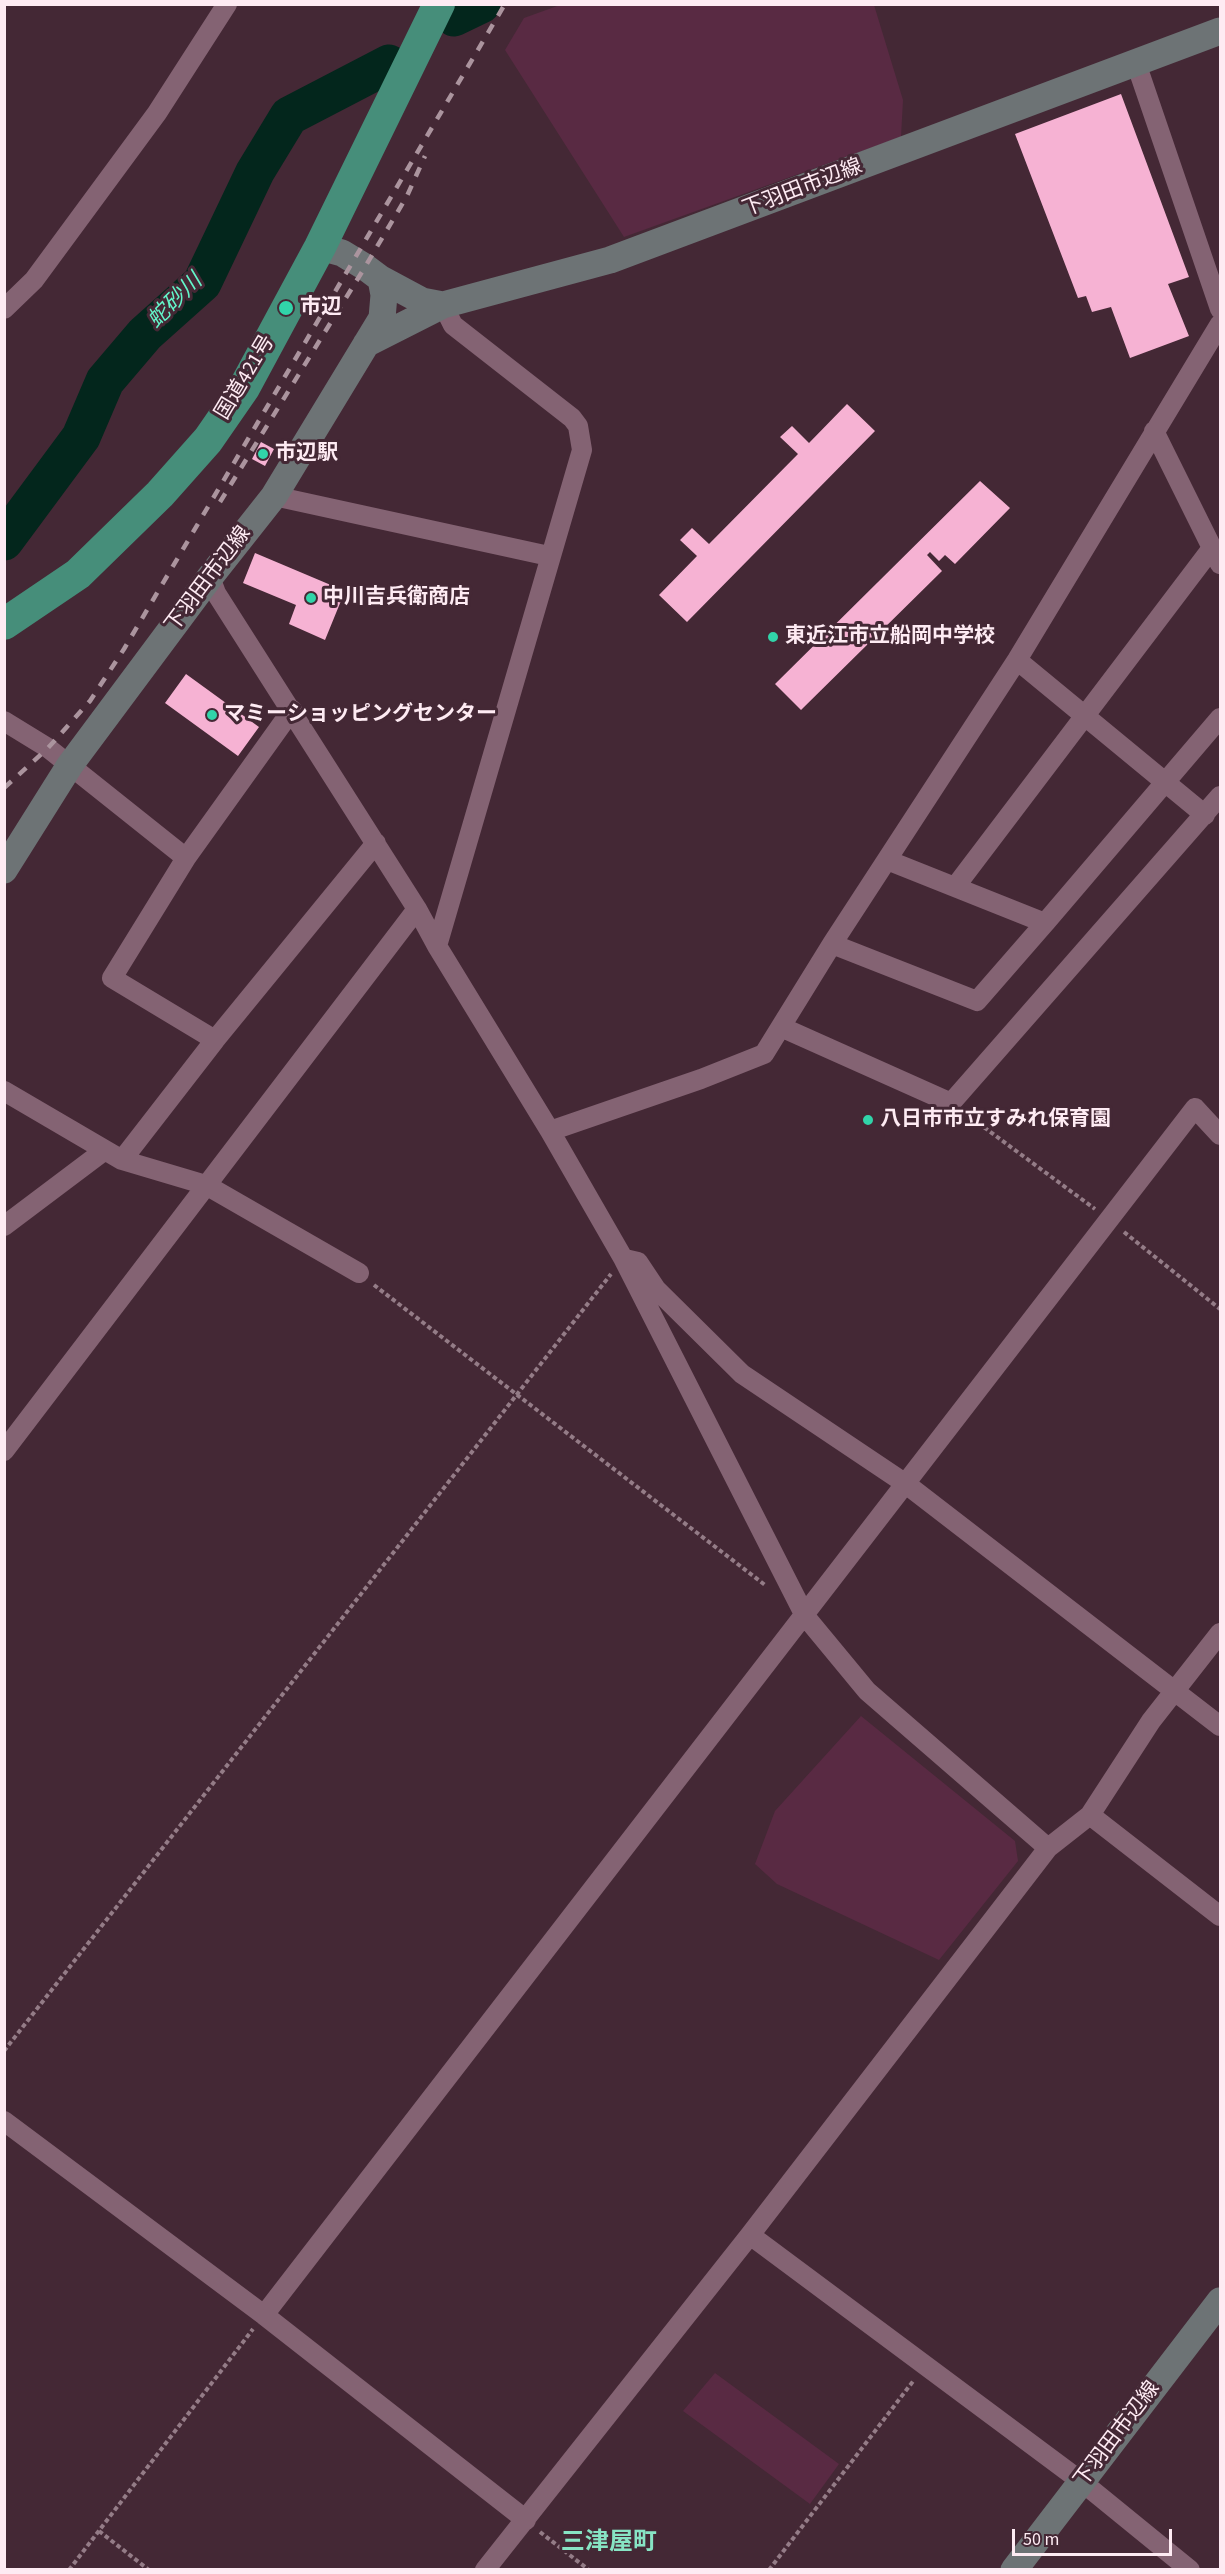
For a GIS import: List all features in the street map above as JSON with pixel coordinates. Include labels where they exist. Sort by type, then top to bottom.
[{"type":"highway","name":"国道421号","points":[[4,624],[78,574],[160,494],[208,440],[244,388],[320,247],[439,4]]},
{"type":"main road","name":"下羽田市辺線","points":[[366,344],[412,323],[443,305],[610,260],[1221,30]]},
{"type":"main road","points":[[320,247],[342,253],[381,279],[422,301],[443,305]]},
{"type":"main road","name":"下羽田市辺線","points":[[4,870],[70,765],[210,577],[274,496],[382,318],[384,295],[381,279]]},
{"type":"main road","name":"下羽田市辺線","points":[[1014,2570],[1221,2301]]},
{"type":"street","points":[[4,309],[41,271],[156,113],[227,4]]},
{"type":"street","points":[[1136,63],[1221,309]]},
{"type":"street","points":[[437,946],[549,556],[582,450],[578,426],[572,418],[453,325],[443,305]]},
{"type":"street","points":[[550,1131],[701,1079],[764,1054],[832,944],[1017,660],[1221,324]]},
{"type":"street","points":[[955,887],[1084,715],[1216,556],[1154,431]]},
{"type":"street","points":[[274,496],[549,556]]},
{"type":"street","points":[[210,577],[216,593],[417,909],[623,1258],[805,1616],[867,1691],[1048,1848]]},
{"type":"street","points":[[1017,660],[1205,815]]},
{"type":"street","points":[[215,1040],[112,978],[186,858],[292,710]]},
{"type":"street","points":[[832,944],[977,1001],[1221,718]]},
{"type":"street","points":[[4,721],[70,765],[186,858]]},
{"type":"street","points":[[781,1027],[951,1103],[1221,796]]},
{"type":"street","points":[[4,1226],[114,1155],[215,1040],[376,843]]},
{"type":"street","points":[[887,860],[1045,923]]},
{"type":"street","points":[[4,1451],[417,909]]},
{"type":"street","points":[[4,1091],[114,1155],[206,1185],[359,1273]]},
{"type":"street","points":[[264,2315],[1195,1108],[1221,1135]]},
{"type":"street","points":[[623,1258],[638,1262],[656,1289],[742,1374],[906,1484],[1221,1726]]},
{"type":"street","points":[[485,2570],[750,2235],[1048,1848],[1090,1815],[1151,1721],[1221,1634]]},
{"type":"street","points":[[1090,1815],[1221,1916]]},
{"type":"street","points":[[4,2121],[264,2315],[526,2520]]},
{"type":"street","points":[[750,2235],[1082,2482],[1190,2570]]},
{"type":"path","points":[[951,1103],[1109,1220],[1221,1309]]},
{"type":"path","points":[[4,2051],[623,1258]]},
{"type":"path","points":[[359,1273],[767,1587]]},
{"type":"path","points":[[69,2570],[264,2315]]},
{"type":"path","points":[[768,2570],[925,2366]]},
{"type":"path","points":[[526,2520],[589,2570]]},
{"type":"path","points":[[99,2531],[149,2570]]},
{"type":"shaded area","points":[[560,5],[874,5],[903,100],[901,137],[624,237],[505,50],[524,18]]},
{"type":"shaded area","points":[[861,1716],[1015,1841],[1018,1861],[939,1960],[777,1884],[755,1864],[775,1811]]},
{"type":"shaded area","points":[[715,2373],[839,2464],[810,2504],[683,2411]]},
{"type":"building","points":[[1121,94],[1189,277],[1168,284],[1189,336],[1130,358],[1111,307],[1092,312],[1086,296],[1078,298],[1015,134]]},
{"type":"building","points":[[847,404],[875,431],[687,622],[659,595],[697,556],[680,540],[692,528],[709,544],[798,454],[780,437],[792,426],[809,443]]},
{"type":"building","name":"市辺駅","points":[[261,442],[274,449],[265,466],[252,459]]},
{"type":"building","points":[[980,481],[1010,508],[955,564],[945,555],[939,561],[930,552],[927,555],[942,571],[801,710],[775,684]]},
{"type":"building","name":"中川吉兵衛商店","points":[[255,553],[345,591],[325,640],[289,624],[296,605],[243,583]]},
{"type":"building","name":"マミーショッピングセンター","points":[[186,674],[259,727],[238,756],[165,703]]},
{"type":"waterway","name":"蛇砂川","points":[[454,17],[481,4]]},
{"type":"waterway","name":"蛇砂川","points":[[4,541],[81,437],[105,381],[145,334],[202,283],[255,172],[289,116],[389,64]]},
{"type":"railway","points":[[4,788],[48,748],[90,701],[124,649],[505,4]]},
{"type":"railway","points":[[220,502],[365,267],[407,196],[425,156]]},
{"type":"place","name":"市辺","points":[[286,308]]},
{"type":"place","name":"市辺駅","points":[[263,454]]},
{"type":"place","name":"中川吉兵衛商店","points":[[311,598]]},
{"type":"place","name":"東近江市立船岡中学校","points":[[773,637]]},
{"type":"place","name":"マミーショッピングセンター","points":[[212,715]]},
{"type":"place","name":"八日市市立すみれ保育園","points":[[868,1120]]},
{"type":"district","name":"三津屋町","points":[[609,2544]]}]
